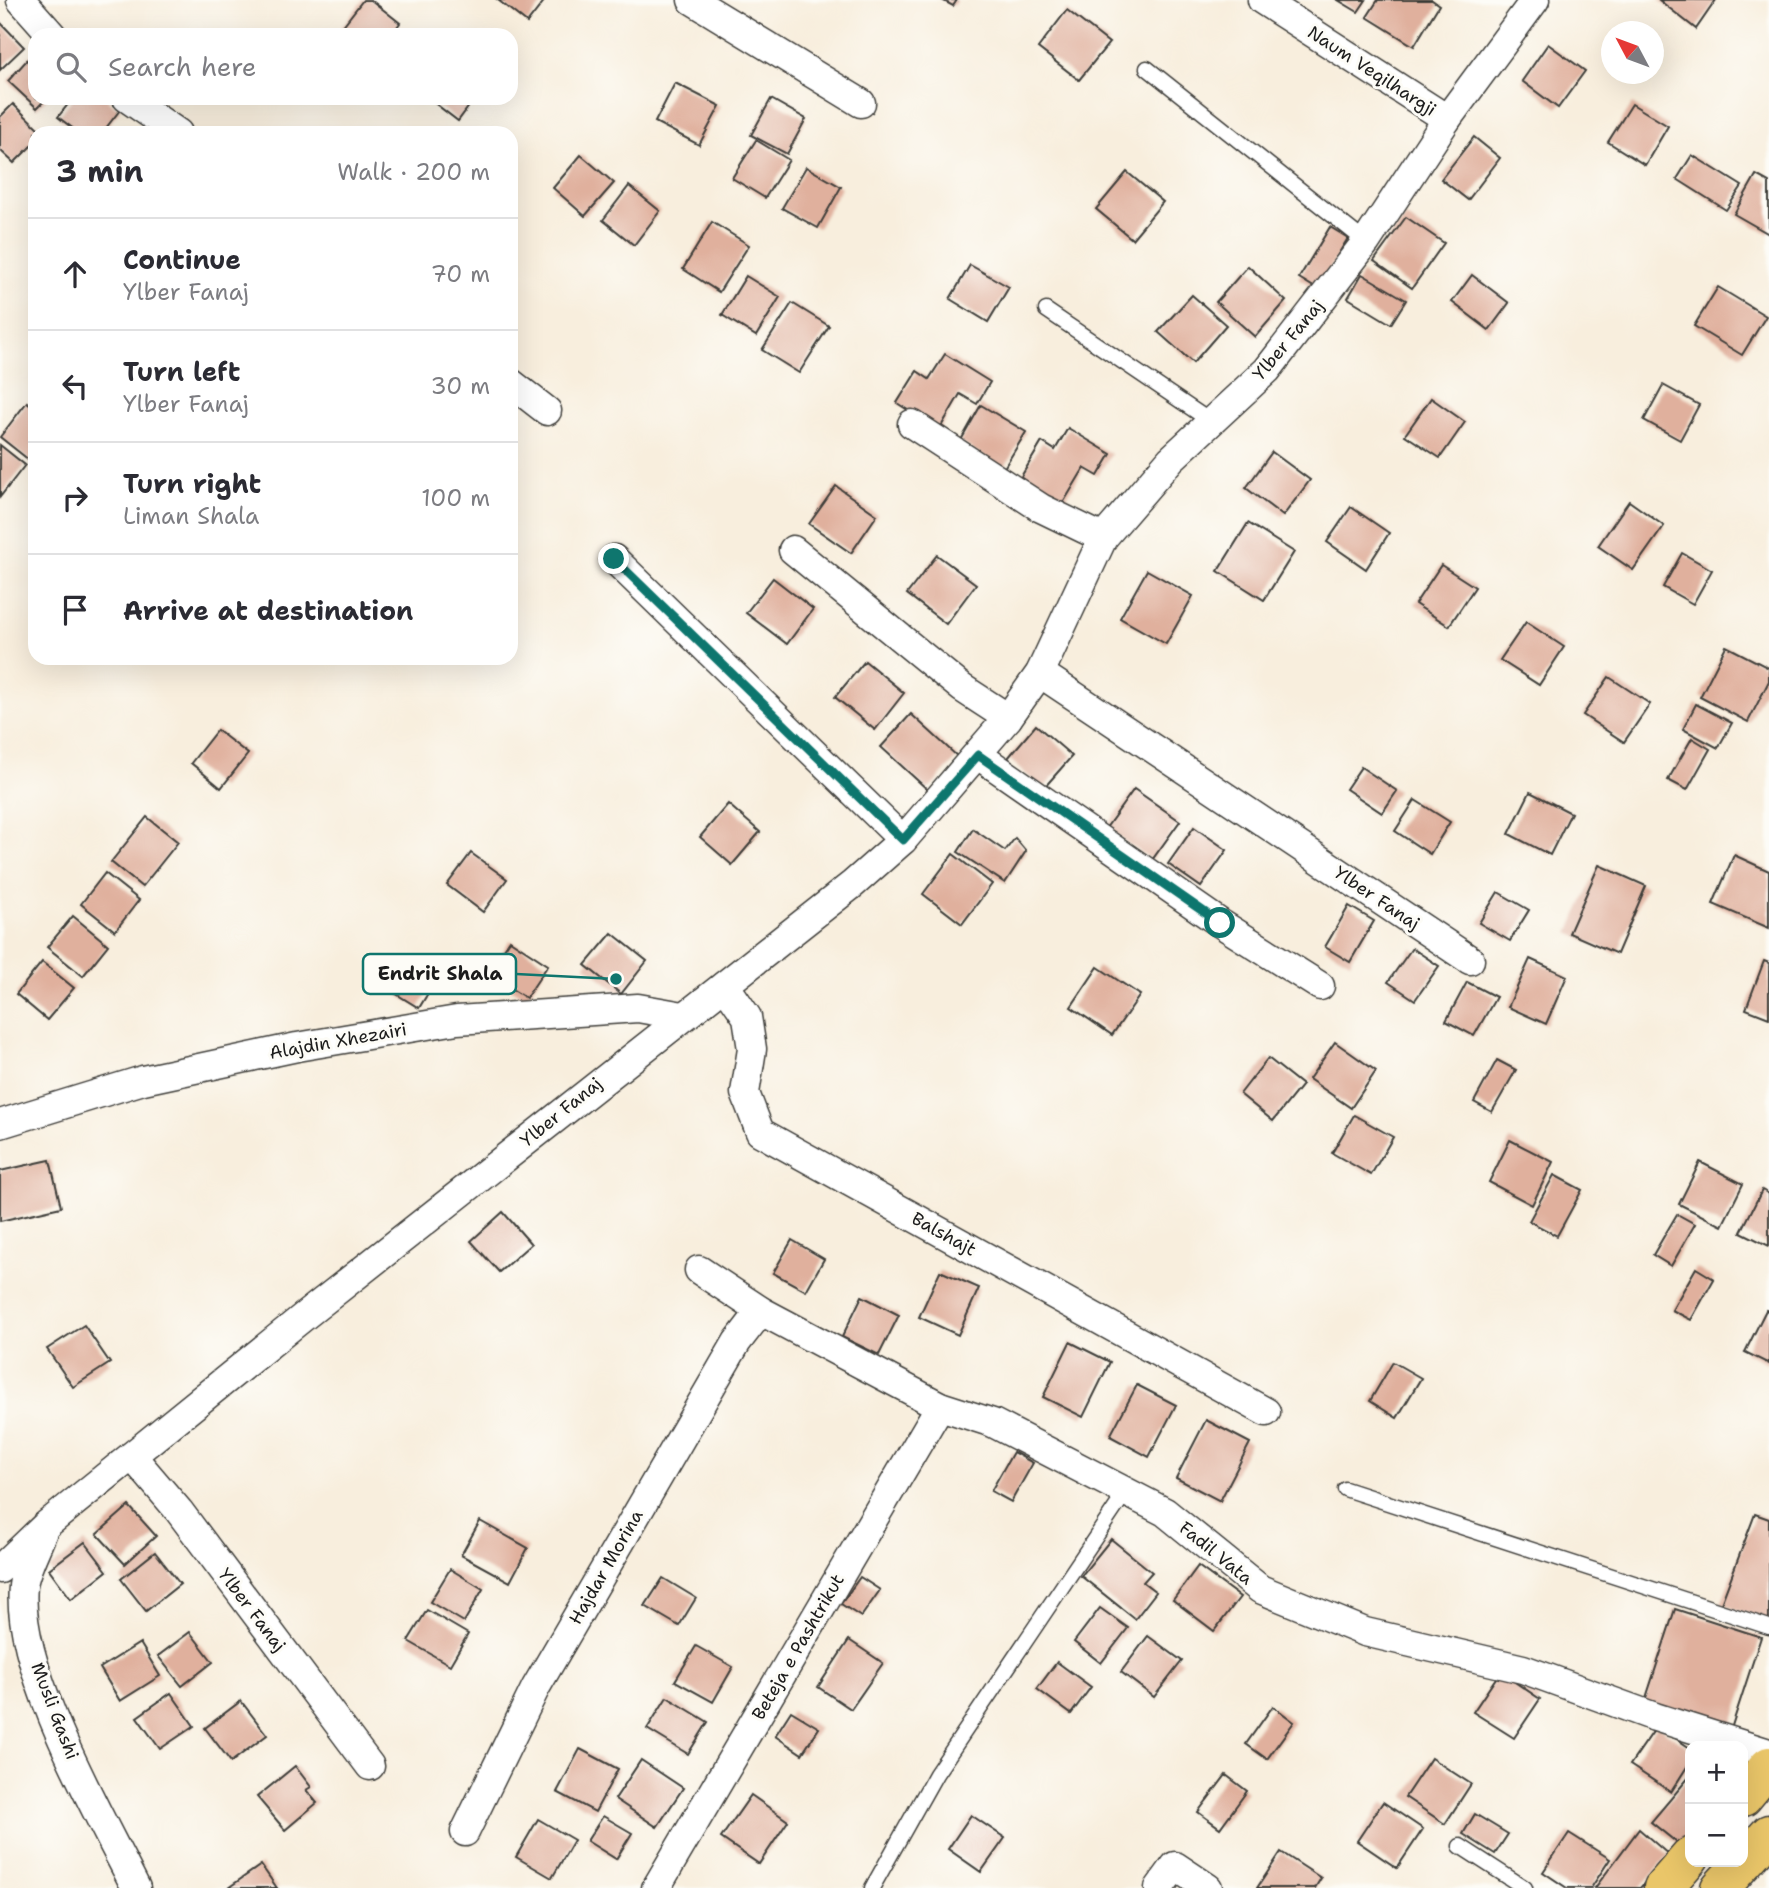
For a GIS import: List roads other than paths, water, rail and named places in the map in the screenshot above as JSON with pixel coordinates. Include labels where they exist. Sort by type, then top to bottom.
[{"type":"main road","points":[[1748,1791],[1769,1766]]},
{"type":"main road","points":[[1720,1888],[1765,1839]]},
{"type":"main road","points":[[1663,1888],[1685,1863]]},
{"type":"street","points":[[21,0],[46,28]]},
{"type":"street","points":[[692,0],[861,103]]},
{"type":"street","name":"Naum Veqilhargji","points":[[1262,0],[1447,119]]},
{"type":"street","name":"Ylber Fanaj","points":[[0,1569],[45,1525],[853,884],[903,840],[978,755],[1040,673],[1104,538],[1171,459],[1267,370],[1366,242],[1447,119],[1535,0]]},
{"type":"street","points":[[137,105],[168,126]]},
{"type":"street","points":[[518,388],[547,411]]},
{"type":"street","points":[[912,424],[1041,508],[1104,538]]},
{"type":"street","points":[[793,551],[962,688],[1008,718]]},
{"type":"street","points":[[614,559],[903,840]]},
{"type":"street","name":"Ylber Fanaj","points":[[1040,673],[1470,960]]},
{"type":"street","points":[[978,755],[1220,923],[1320,986]]},
{"type":"street","name":"Balshajt","points":[[725,985],[747,1017],[752,1049],[745,1093],[760,1132],[1266,1412]]},
{"type":"street","name":"Alajdin Xhezairi","points":[[1,1122],[143,1080],[297,1046],[457,1020],[638,1008],[684,1016]]},
{"type":"street","name":"Fadil Vata","points":[[699,1270],[761,1311],[940,1406],[993,1423],[1165,1512],[1260,1589],[1365,1632],[1523,1669],[1655,1717],[1769,1753]]},
{"type":"street","name":"Hajdar Morina","points":[[465,1832],[536,1687],[737,1342],[761,1311]]},
{"type":"street","name":"Beteja e Pashtrikut","points":[[656,1888],[940,1406]]},
{"type":"street","name":"Ylber Fanaj","points":[[132,1456],[178,1511],[370,1766]]},
{"type":"street","name":"Musli Gashi","points":[[45,1525],[23,1585],[26,1625],[36,1669],[68,1750],[136,1888]]},
{"type":"street","points":[[1729,1888],[1765,1839]]},
{"type":"street","points":[[1167,1877],[1208,1888]]},
{"type":"lane","points":[[1147,68],[1366,242]]},
{"type":"lane","points":[[1046,310],[1210,421]]},
{"type":"lane","points":[[1345,1489],[1769,1628]]},
{"type":"lane","points":[[872,1888],[936,1774],[1126,1492]]},
{"type":"lane","points":[[1460,1846],[1525,1888]]},
{"type":"place","name":"Endrit Shala","points":[[616,979]]}]
